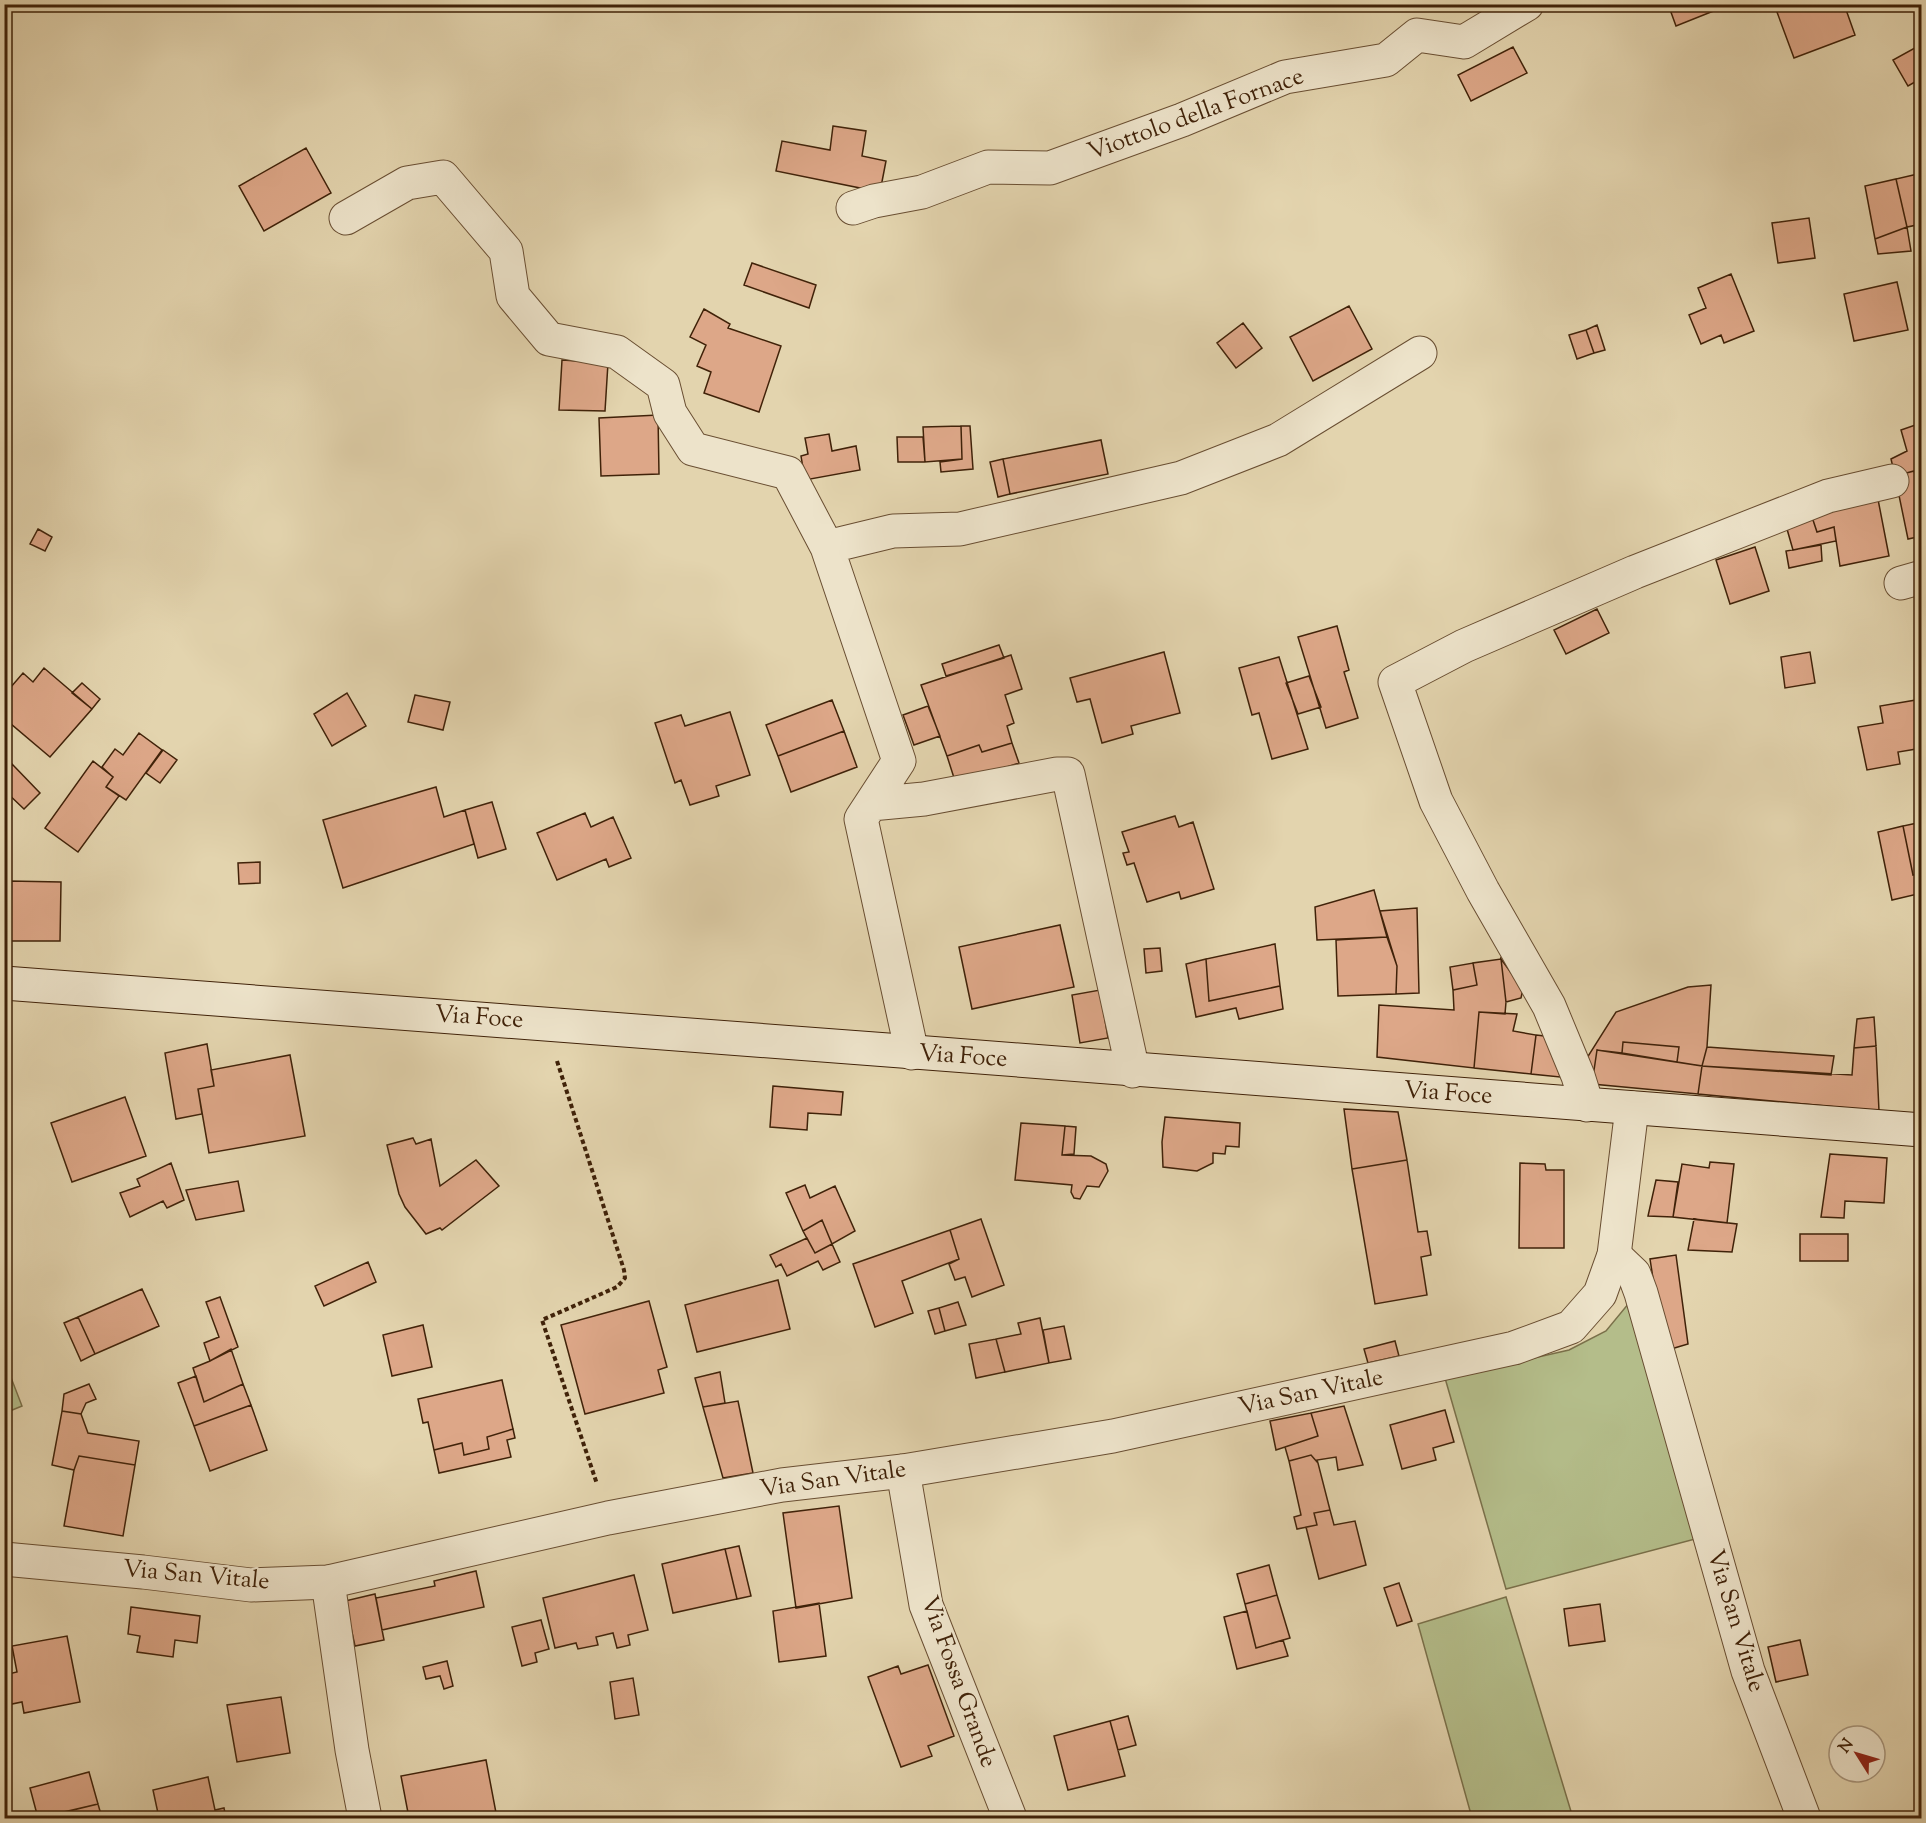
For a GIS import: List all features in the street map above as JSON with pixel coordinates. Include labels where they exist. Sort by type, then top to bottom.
[{"type":"street","name":"Viottolo della Fornace","points":[[853,208],[874,201],[922,192],[988,167],[1050,168],[1182,120],[1285,77],[1386,60],[1417,35],[1464,42],[1527,4]]},
{"type":"street","points":[[346,218],[407,183],[443,177],[506,251],[513,296],[549,339],[617,352],[663,385],[670,413],[693,449],[788,473],[827,547],[898,761],[861,819],[912,1053]]},
{"type":"street","points":[[827,547],[893,531],[960,529],[1180,478],[1278,440],[1420,353]]},
{"type":"street","points":[[1587,1105],[1578,1076],[1549,1006],[1483,891],[1436,801],[1395,682],[1464,646],[1635,572],[1828,496],[1892,481]]},
{"type":"street","points":[[871,804],[924,800],[1057,774],[1068,774],[1133,1071]]},
{"type":"street","name":"Via Foce","points":[[4,983],[1922,1130]]},
{"type":"street","name":"Via San Vitale","points":[[4,1559],[251,1585],[328,1581],[608,1518],[782,1485],[903,1472],[1113,1436],[1514,1348],[1571,1327],[1600,1294],[1614,1255],[1632,1108]]},
{"type":"street","name":"Via San Vitale","points":[[1614,1255],[1634,1274],[1641,1293],[1748,1671],[1804,1818]]},
{"type":"street","name":"Via Fossa Grande","points":[[903,1472],[926,1605],[1010,1818]]},
{"type":"street","points":[[328,1581],[352,1749],[365,1818]]},
{"type":"path","points":[[545,1023],[624,1270],[625,1278],[617,1287],[542,1320],[608,1518]]},
{"type":"green space","points":[[1629,1303],[1699,1538],[1506,1589],[1445,1378],[1569,1350],[1606,1331]]},
{"type":"green space","points":[[5,1362],[22,1406],[4,1413]]},
{"type":"green space","points":[[1506,1597],[1573,1818],[1472,1818],[1418,1624]]},
{"type":"building","points":[[1668,4],[1720,4],[1721,8],[1676,26]]},
{"type":"building","points":[[1774,4],[1844,4],[1855,35],[1794,58]]},
{"type":"building","points":[[1922,44],[1922,78],[1908,86],[1893,60]]},
{"type":"building","points":[[1513,47],[1527,73],[1471,101],[1458,75]]},
{"type":"building","points":[[833,126],[866,131],[862,156],[886,161],[880,192],[776,171],[782,141],[830,150]]},
{"type":"building","points":[[306,148],[331,193],[264,231],[239,186]]},
{"type":"building","points":[[1922,173],[1921,241],[1917,225],[1907,227],[1896,179]]},
{"type":"building","points":[[1896,179],[1907,227],[1875,239],[1865,186]]},
{"type":"building","points":[[1809,218],[1815,258],[1778,263],[1772,223]]},
{"type":"building","points":[[1907,227],[1911,251],[1878,254],[1875,239]]},
{"type":"building","points":[[752,263],[816,285],[809,308],[744,285]]},
{"type":"building","points":[[1731,274],[1754,331],[1724,343],[1721,335],[1701,344],[1689,315],[1706,308],[1698,288]]},
{"type":"building","points":[[1897,282],[1908,330],[1854,341],[1844,294]]},
{"type":"building","points":[[1349,306],[1372,349],[1313,381],[1290,337]]},
{"type":"building","points":[[704,309],[730,324],[728,328],[781,346],[759,412],[704,393],[711,372],[697,366],[706,345],[690,337]]},
{"type":"building","points":[[1243,323],[1262,348],[1236,368],[1217,343]]},
{"type":"building","points":[[1597,325],[1605,350],[1594,353],[1586,330]]},
{"type":"building","points":[[1586,330],[1594,353],[1577,359],[1569,335]]},
{"type":"building","points":[[562,360],[608,363],[605,411],[559,410]]},
{"type":"building","points":[[658,415],[659,474],[601,476],[599,418]]},
{"type":"building","points":[[1921,423],[1922,488],[1919,488],[1914,471],[1895,476],[1891,459],[1907,451],[1901,430]]},
{"type":"building","points":[[961,426],[962,459],[925,462],[923,427]]},
{"type":"building","points":[[961,426],[970,426],[973,469],[941,472],[940,462],[962,459]]},
{"type":"building","points":[[829,434],[832,451],[856,446],[860,470],[805,480],[801,456],[808,454],[805,438]]},
{"type":"building","points":[[897,437],[923,437],[925,462],[898,462]]},
{"type":"building","points":[[1101,440],[1108,474],[1010,494],[1003,459]]},
{"type":"building","points":[[1003,459],[1010,494],[998,497],[990,462]]},
{"type":"building","points":[[1914,471],[1919,488],[1922,488],[1922,536],[1908,539],[1895,476]]},
{"type":"building","points":[[1876,489],[1889,556],[1840,566],[1834,527],[1817,532],[1809,508]]},
{"type":"building","points":[[1809,508],[1817,532],[1834,527],[1836,541],[1793,550],[1785,522]]},
{"type":"building","points":[[38,529],[52,537],[45,551],[30,544]]},
{"type":"building","points":[[1821,545],[1822,561],[1789,568],[1786,551]]},
{"type":"building","points":[[1755,547],[1769,591],[1730,604],[1716,560]]},
{"type":"building","points":[[1597,609],[1609,633],[1566,654],[1554,630]]},
{"type":"building","points":[[1337,626],[1349,670],[1344,672],[1358,718],[1326,728],[1298,637]]},
{"type":"building","points":[[999,645],[1004,658],[946,676],[942,664]]},
{"type":"building","points":[[1164,652],[1180,713],[1131,726],[1133,734],[1102,743],[1090,699],[1077,702],[1070,678]]},
{"type":"building","points":[[1810,652],[1815,683],[1785,688],[1781,657]]},
{"type":"building","points":[[1011,655],[1022,689],[1005,695],[1014,723],[1007,726],[1012,743],[982,752],[979,745],[947,756],[921,685]]},
{"type":"building","points":[[1279,657],[1308,749],[1272,759],[1259,713],[1252,715],[1239,668]]},
{"type":"building","points":[[44,668],[92,709],[50,757],[4,718],[10,709],[4,704],[4,695],[23,673],[33,682]]},
{"type":"building","points":[[1309,676],[1321,707],[1298,714],[1286,683]]},
{"type":"building","points":[[82,683],[100,699],[92,709],[72,693]]},
{"type":"building","points":[[347,693],[366,726],[332,746],[314,714]]},
{"type":"building","points":[[415,695],[450,702],[443,730],[408,722]]},
{"type":"building","points":[[1922,699],[1922,748],[1898,752],[1900,764],[1867,770],[1858,727],[1883,723],[1880,706]]},
{"type":"building","points":[[832,700],[844,731],[778,756],[766,725]]},
{"type":"building","points":[[928,706],[940,736],[914,745],[903,715]]},
{"type":"building","points":[[730,712],[750,775],[716,786],[719,796],[690,805],[681,780],[675,783],[655,723],[681,715],[685,726]]},
{"type":"building","points":[[844,731],[857,767],[791,792],[778,756]]},
{"type":"building","points":[[139,733],[162,750],[126,800],[106,787],[113,777],[102,767],[115,749],[123,755]]},
{"type":"building","points":[[1012,743],[1019,763],[956,784],[947,756],[979,745],[982,752]]},
{"type":"building","points":[[163,750],[177,760],[160,783],[146,773]]},
{"type":"building","points":[[93,761],[113,777],[106,787],[119,796],[78,852],[45,828]]},
{"type":"building","points":[[12,764],[40,793],[24,809],[4,790],[4,772]]},
{"type":"building","points":[[436,787],[444,817],[465,810],[474,844],[343,888],[323,820]]},
{"type":"building","points":[[492,802],[506,849],[478,858],[465,810]]},
{"type":"building","points":[[585,813],[591,827],[613,817],[631,858],[609,867],[606,859],[557,880],[537,833]]},
{"type":"building","points":[[1175,816],[1179,827],[1193,822],[1214,889],[1181,899],[1179,892],[1147,902],[1134,863],[1127,865],[1123,853],[1129,852],[1122,832]]},
{"type":"building","points":[[1922,822],[1922,873],[1913,875],[1903,826]]},
{"type":"building","points":[[1903,826],[1913,875],[1922,873],[1922,893],[1892,900],[1878,832]]},
{"type":"building","points":[[260,862],[260,883],[239,884],[238,863]]},
{"type":"building","points":[[9,881],[61,882],[60,941],[9,941]]},
{"type":"building","points":[[1374,890],[1387,937],[1317,940],[1315,907]]},
{"type":"building","points":[[1417,908],[1419,993],[1396,994],[1397,966],[1380,911]]},
{"type":"building","points":[[1060,925],[1074,987],[972,1009],[959,947]]},
{"type":"building","points":[[1387,937],[1397,966],[1396,994],[1338,996],[1336,940]]},
{"type":"building","points":[[1275,944],[1280,986],[1209,1001],[1206,959]]},
{"type":"building","points":[[1160,948],[1162,971],[1146,973],[1144,949]]},
{"type":"building","points":[[1206,959],[1209,1001],[1280,986],[1283,1009],[1239,1019],[1236,1008],[1196,1017],[1186,964]]},
{"type":"building","points":[[1501,959],[1506,1002],[1505,1014],[1479,1012],[1474,1068],[1377,1057],[1379,1005],[1454,1010],[1453,990],[1477,985],[1473,963]]},
{"type":"building","points":[[1501,959],[1523,989],[1521,998],[1506,1002]]},
{"type":"building","points":[[1473,963],[1477,985],[1453,990],[1450,967]]},
{"type":"building","points":[[1711,985],[1707,1047],[1702,1066],[1677,1062],[1679,1047],[1623,1042],[1622,1053],[1597,1050],[1592,1084],[1585,1061],[1616,1012],[1688,987]]},
{"type":"building","points":[[1100,990],[1108,1038],[1080,1043],[1072,995]]},
{"type":"building","points":[[1479,1012],[1517,1014],[1513,1031],[1536,1035],[1531,1074],[1474,1068]]},
{"type":"building","points":[[1874,1017],[1876,1046],[1854,1048],[1857,1019]]},
{"type":"building","points":[[1536,1035],[1553,1037],[1560,1077],[1531,1074]]},
{"type":"building","points":[[1623,1042],[1679,1047],[1677,1062],[1622,1053]]},
{"type":"building","points":[[207,1044],[214,1086],[198,1089],[202,1114],[176,1119],[165,1053]]},
{"type":"building","points":[[1876,1046],[1879,1111],[1698,1094],[1702,1066],[1852,1075],[1854,1048]]},
{"type":"building","points":[[1707,1047],[1834,1056],[1831,1075],[1702,1066]]},
{"type":"building","points":[[1597,1050],[1702,1066],[1698,1094],[1592,1084]]},
{"type":"building","points":[[290,1055],[305,1136],[209,1153],[198,1089],[214,1086],[211,1070]]},
{"type":"building","points":[[773,1086],[843,1092],[841,1115],[808,1113],[807,1130],[770,1127]]},
{"type":"building","points":[[125,1097],[146,1156],[72,1182],[51,1123]]},
{"type":"building","points":[[1344,1109],[1398,1112],[1407,1160],[1352,1169]]},
{"type":"building","points":[[1165,1117],[1240,1123],[1239,1147],[1226,1146],[1225,1154],[1213,1153],[1213,1163],[1197,1171],[1163,1167],[1162,1142]]},
{"type":"building","points":[[1021,1123],[1065,1126],[1062,1155],[1091,1156],[1106,1164],[1108,1171],[1099,1187],[1087,1186],[1080,1199],[1074,1198],[1071,1192],[1072,1185],[1015,1180]]},
{"type":"building","points":[[1065,1126],[1076,1127],[1074,1154],[1062,1155]]},
{"type":"building","points":[[413,1138],[416,1144],[431,1139],[440,1186],[476,1160],[499,1186],[442,1230],[440,1228],[426,1234],[405,1207],[399,1194],[387,1145]]},
{"type":"building","points":[[1830,1154],[1887,1158],[1884,1203],[1845,1201],[1844,1218],[1821,1217]]},
{"type":"building","points":[[1407,1160],[1418,1232],[1427,1231],[1431,1255],[1421,1257],[1427,1295],[1375,1304],[1352,1169]]},
{"type":"building","points":[[1710,1162],[1734,1164],[1727,1223],[1673,1217],[1682,1164],[1709,1168]]},
{"type":"building","points":[[171,1163],[184,1200],[167,1208],[163,1201],[130,1217],[120,1193],[140,1186],[137,1179]]},
{"type":"building","points":[[1520,1163],[1545,1164],[1546,1170],[1564,1170],[1564,1248],[1519,1248]]},
{"type":"building","points":[[1656,1180],[1678,1182],[1673,1217],[1648,1216]]},
{"type":"building","points":[[238,1181],[244,1211],[196,1220],[186,1190]]},
{"type":"building","points":[[805,1185],[810,1198],[835,1186],[855,1231],[832,1244],[822,1220],[803,1231],[786,1193]]},
{"type":"building","points":[[981,1219],[1004,1285],[972,1297],[965,1277],[955,1280],[949,1264],[959,1259],[950,1230]]},
{"type":"building","points":[[1694,1219],[1737,1224],[1732,1252],[1688,1250]]},
{"type":"building","points":[[822,1220],[832,1244],[815,1253],[803,1231]]},
{"type":"building","points":[[950,1230],[959,1259],[902,1281],[913,1313],[875,1327],[853,1264]]},
{"type":"building","points":[[1800,1234],[1848,1234],[1848,1261],[1800,1261]]},
{"type":"building","points":[[807,1238],[815,1253],[832,1244],[840,1262],[823,1270],[818,1261],[787,1276],[781,1264],[776,1267],[770,1255]]},
{"type":"building","points":[[1676,1255],[1688,1344],[1671,1349],[1656,1298],[1650,1259]]},
{"type":"building","points":[[368,1262],[376,1282],[324,1306],[315,1286]]},
{"type":"building","points":[[778,1280],[790,1329],[697,1352],[685,1305]]},
{"type":"building","points":[[142,1289],[159,1326],[95,1354],[78,1317]]},
{"type":"building","points":[[220,1297],[238,1347],[210,1361],[204,1343],[219,1337],[206,1302]]},
{"type":"building","points":[[649,1301],[667,1367],[658,1370],[664,1393],[585,1414],[561,1325]]},
{"type":"building","points":[[958,1302],[966,1325],[945,1331],[939,1308]]},
{"type":"building","points":[[939,1308],[945,1331],[935,1334],[928,1311]]},
{"type":"building","points":[[78,1317],[95,1354],[81,1361],[64,1323]]},
{"type":"building","points":[[1040,1318],[1049,1363],[1005,1372],[996,1339],[1021,1334],[1018,1323]]},
{"type":"building","points":[[423,1325],[432,1367],[392,1376],[383,1335]]},
{"type":"building","points":[[1064,1326],[1071,1359],[1049,1363],[1043,1330]]},
{"type":"building","points":[[996,1339],[1005,1372],[976,1378],[969,1344]]},
{"type":"building","points":[[1395,1341],[1399,1356],[1368,1363],[1364,1349]]},
{"type":"building","points":[[231,1349],[243,1384],[204,1402],[193,1368]]},
{"type":"building","points":[[720,1372],[725,1403],[703,1407],[695,1378]]},
{"type":"building","points":[[196,1376],[204,1402],[243,1384],[251,1405],[194,1426],[178,1383]]},
{"type":"building","points":[[502,1380],[513,1429],[487,1437],[489,1449],[464,1455],[462,1443],[434,1450],[428,1422],[423,1423],[418,1399]]},
{"type":"building","points":[[89,1384],[96,1399],[86,1403],[81,1414],[62,1411],[64,1394]]},
{"type":"building","points":[[738,1401],[753,1473],[723,1478],[703,1407]]},
{"type":"building","points":[[251,1405],[267,1450],[210,1471],[194,1426]]},
{"type":"building","points":[[1344,1406],[1363,1465],[1338,1470],[1336,1457],[1317,1460],[1318,1463],[1311,1455],[1289,1461],[1285,1447],[1318,1436],[1311,1413]]},
{"type":"building","points":[[1445,1410],[1454,1442],[1433,1448],[1436,1460],[1402,1469],[1390,1425]]},
{"type":"building","points":[[62,1411],[81,1414],[88,1433],[139,1441],[135,1465],[79,1456],[74,1470],[52,1465]]},
{"type":"building","points":[[1311,1413],[1318,1436],[1276,1450],[1270,1421]]},
{"type":"building","points":[[513,1429],[515,1438],[507,1440],[511,1457],[439,1473],[434,1450],[462,1443],[464,1455],[489,1449],[487,1437]]},
{"type":"building","points":[[1311,1455],[1318,1463],[1330,1510],[1314,1513],[1317,1525],[1297,1529],[1294,1517],[1301,1515],[1289,1461]]},
{"type":"building","points":[[79,1456],[135,1465],[123,1536],[64,1526],[74,1470]]},
{"type":"building","points":[[839,1506],[852,1598],[796,1608],[783,1513]]},
{"type":"building","points":[[1330,1510],[1334,1525],[1355,1521],[1366,1565],[1319,1579],[1306,1527],[1317,1525],[1314,1513]]},
{"type":"building","points":[[739,1546],[751,1596],[737,1599],[725,1549]]},
{"type":"building","points":[[725,1549],[737,1599],[673,1613],[662,1564]]},
{"type":"building","points":[[1269,1565],[1277,1595],[1245,1604],[1237,1574]]},
{"type":"building","points":[[476,1571],[484,1607],[382,1630],[376,1598],[435,1586],[434,1581]]},
{"type":"building","points":[[634,1575],[648,1630],[628,1635],[630,1645],[617,1648],[613,1633],[596,1637],[598,1645],[578,1649],[576,1643],[555,1648],[543,1598]]},
{"type":"building","points":[[1399,1583],[1412,1621],[1397,1626],[1384,1588]]},
{"type":"building","points":[[375,1594],[384,1640],[355,1646],[345,1601]]},
{"type":"building","points":[[1277,1595],[1290,1638],[1256,1648],[1245,1604]]},
{"type":"building","points":[[819,1603],[826,1656],[779,1662],[773,1611]]},
{"type":"building","points":[[1600,1604],[1605,1641],[1569,1646],[1564,1609]]},
{"type":"building","points":[[131,1607],[200,1616],[197,1643],[175,1640],[173,1657],[137,1652],[140,1636],[128,1634]]},
{"type":"building","points":[[1247,1611],[1256,1648],[1283,1640],[1288,1656],[1237,1669],[1224,1617]]},
{"type":"building","points":[[541,1620],[549,1649],[535,1653],[537,1662],[522,1666],[512,1627]]},
{"type":"building","points":[[67,1636],[80,1702],[24,1713],[22,1702],[7,1705],[4,1675],[17,1672],[12,1646]]},
{"type":"building","points":[[1800,1640],[1808,1675],[1776,1682],[1768,1647]]},
{"type":"building","points":[[447,1661],[453,1686],[444,1689],[440,1676],[426,1679],[423,1667]]},
{"type":"building","points":[[928,1665],[954,1736],[928,1746],[932,1756],[901,1767],[868,1677],[898,1666],[901,1674]]},
{"type":"building","points":[[633,1678],[639,1715],[615,1719],[610,1682]]},
{"type":"building","points":[[281,1697],[290,1753],[237,1762],[227,1705]]},
{"type":"building","points":[[1128,1716],[1136,1745],[1118,1750],[1110,1721]]},
{"type":"building","points":[[1110,1721],[1125,1776],[1068,1790],[1054,1736]]},
{"type":"building","points":[[486,1760],[497,1818],[409,1818],[401,1776]]},
{"type":"building","points":[[89,1772],[98,1804],[38,1818],[30,1788]]},
{"type":"building","points":[[208,1777],[215,1810],[224,1808],[226,1818],[159,1818],[153,1790]]},
{"type":"building","points":[[98,1804],[102,1818],[40,1818]]}]
